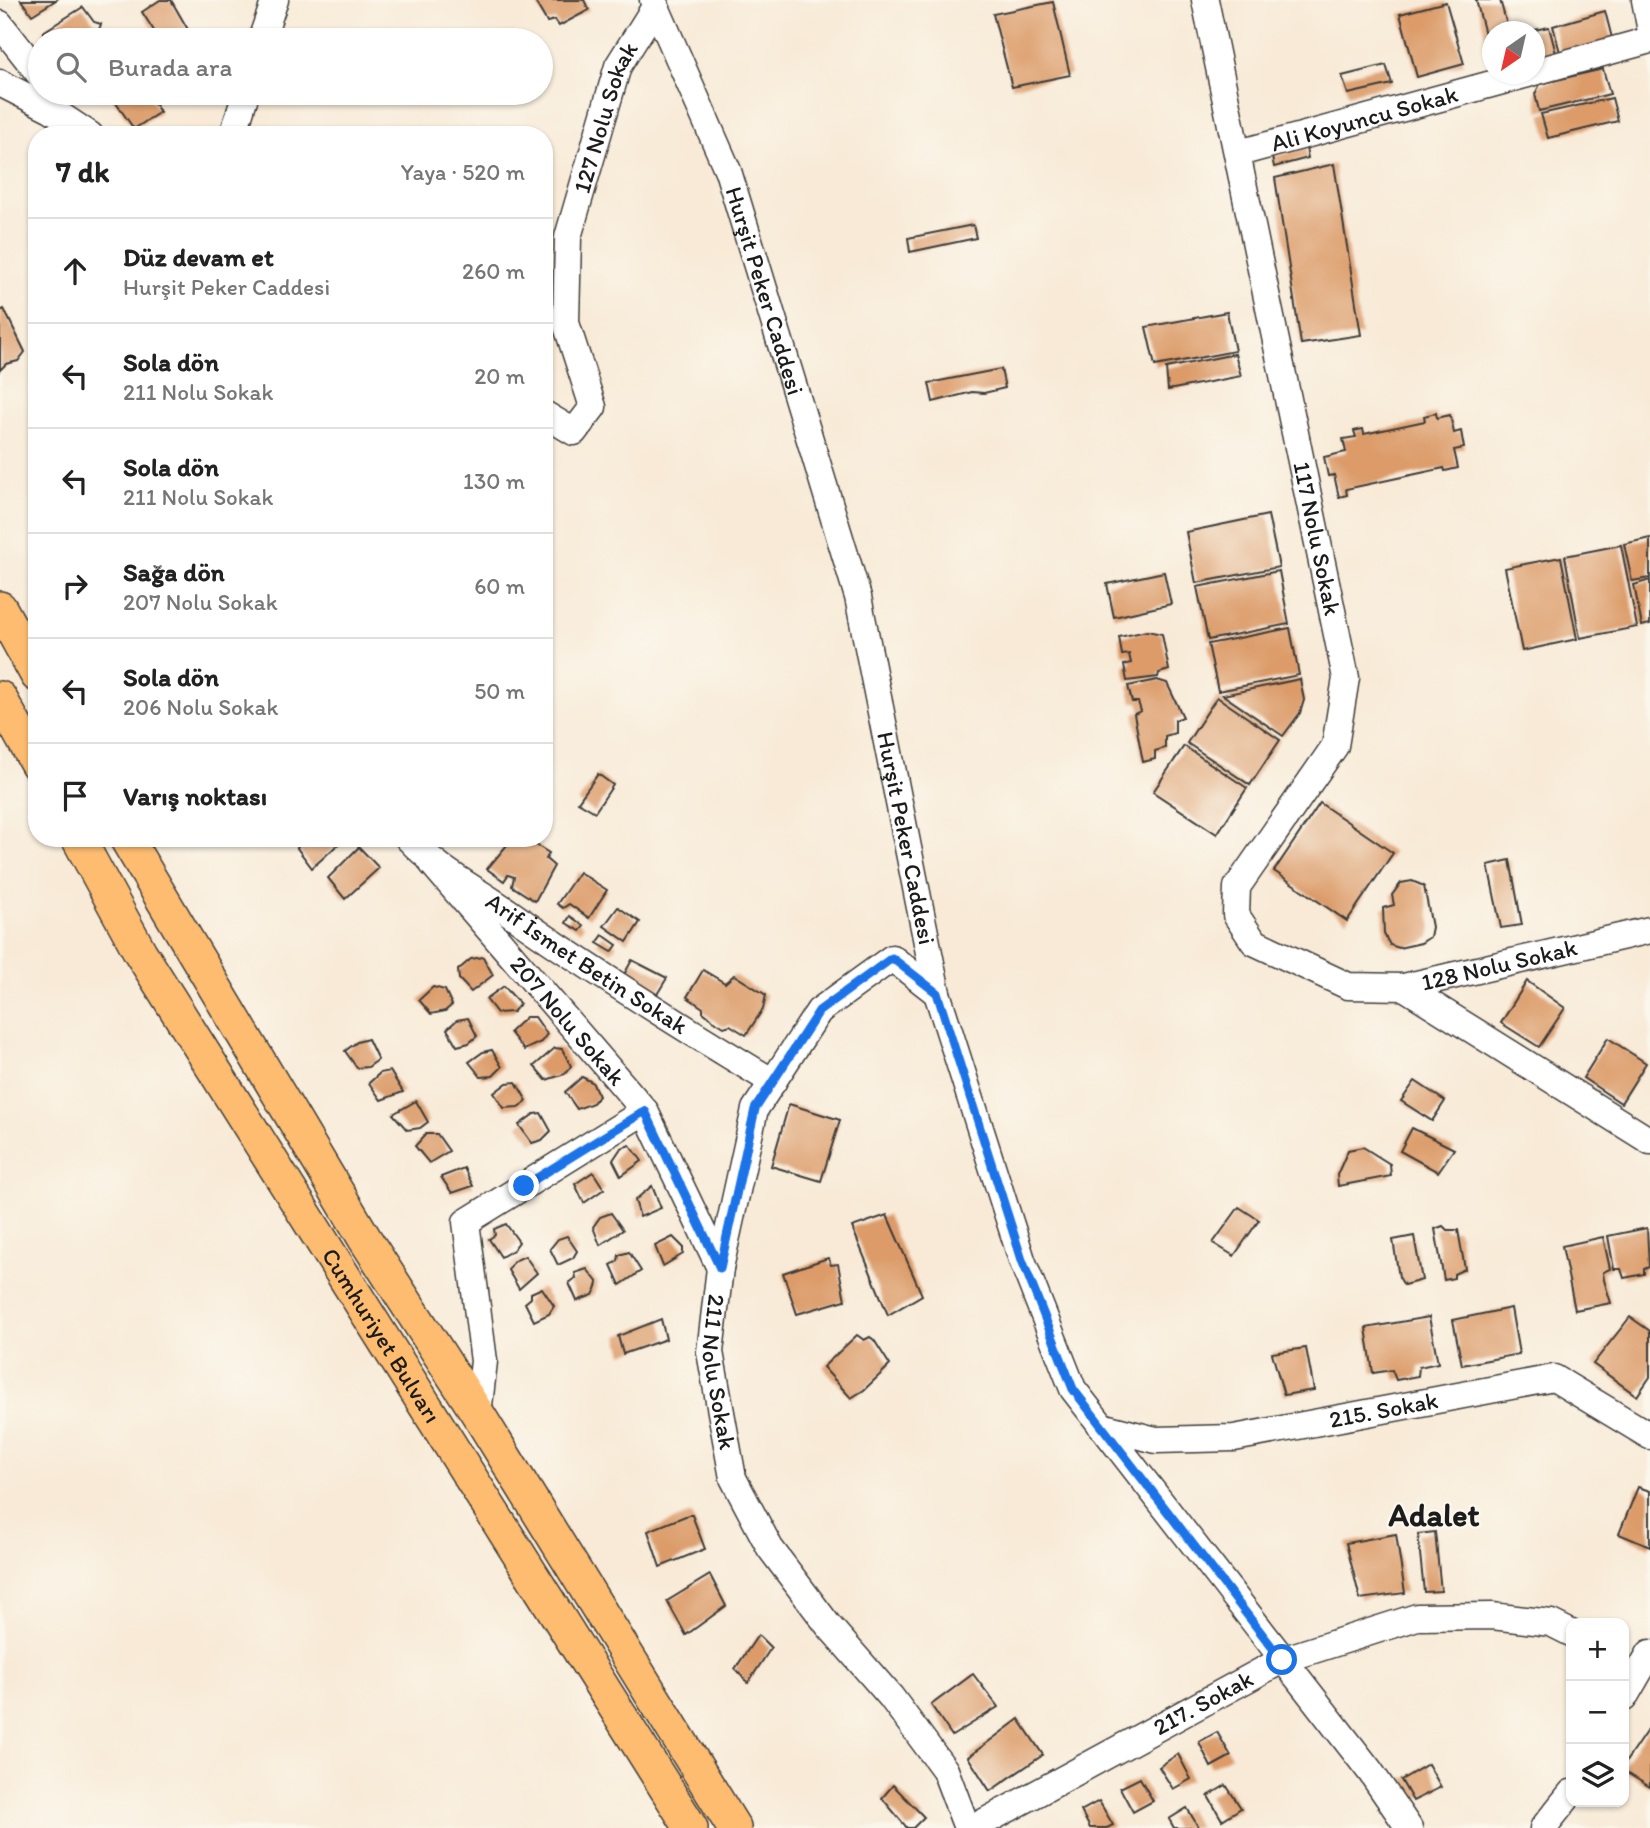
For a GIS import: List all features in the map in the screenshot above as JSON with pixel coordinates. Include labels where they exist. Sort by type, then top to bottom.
[{"type":"main road","points":[[0,608],[28,659]]},
{"type":"main road","points":[[0,698],[28,748]]},
{"type":"main road","name":"Cumhuriyet Bulvarı","points":[[83,847],[148,964],[691,1828]]},
{"type":"main road","name":"Cumhuriyet Bulvarı","points":[[131,847],[365,1239],[478,1414],[734,1828]]},
{"type":"street","points":[[265,28],[275,0]]},
{"type":"street","name":"117 Nolu Sokak","points":[[1205,0],[1239,153],[1346,678],[1335,746],[1237,887],[1236,915],[1254,942],[1348,986]]},
{"type":"street","points":[[1645,0],[1650,26]]},
{"type":"street","name":"127 Nolu Sokak","points":[[553,419],[574,432],[593,407],[566,323],[568,237],[618,66],[654,4]]},
{"type":"street","name":"Hurşit Peker Caddesi","points":[[654,4],[728,171],[858,597],[937,993],[1022,1260],[1073,1389],[1370,1771],[1409,1828]]},
{"type":"street","points":[[0,24],[28,60]]},
{"type":"street","points":[[1545,69],[1650,40]]},
{"type":"street","points":[[0,83],[28,94]]},
{"type":"street","name":"Ali Koyuncu Sokak","points":[[1239,153],[1491,84]]},
{"type":"street","points":[[53,105],[79,126]]},
{"type":"street","points":[[236,126],[242,105]]},
{"type":"street","name":"Arif İsmet Betin Sokak","points":[[417,847],[432,863],[610,983],[772,1082]]},
{"type":"street","name":"207 Nolu Sokak","points":[[432,863],[645,1111],[720,1268]]},
{"type":"street","name":"128 Nolu Sokak","points":[[1348,986],[1404,987],[1650,930]]},
{"type":"street","name":"211 Nolu Sokak","points":[[937,993],[892,958],[819,1011],[772,1082],[755,1109],[720,1268],[710,1352],[733,1478],[770,1548],[828,1625],[891,1696],[945,1770],[968,1828]]},
{"type":"street","points":[[1404,987],[1650,1141]]},
{"type":"street","points":[[478,1414],[484,1361],[466,1222],[645,1111]]},
{"type":"street","name":"215. Sokak","points":[[1101,1426],[1156,1440],[1234,1438],[1554,1378],[1650,1436]]},
{"type":"street","name":"217. Sokak","points":[[973,1828],[1282,1660],[1417,1617],[1492,1616],[1551,1623],[1566,1630]]},
{"type":"street","points":[[1629,1688],[1641,1663]]},
{"type":"street","points":[[1543,1828],[1566,1799]]},
{"type":"building","points":[[21,0],[56,0],[32,15]]},
{"type":"building","points":[[160,0],[171,0],[187,28],[152,28],[142,12]]},
{"type":"building","points":[[534,0],[584,0],[589,10],[559,26],[555,20],[547,22]]},
{"type":"building","points":[[1476,0],[1500,0],[1506,21],[1482,23]]},
{"type":"building","points":[[1053,2],[1070,75],[1012,87],[993,14]]},
{"type":"building","points":[[1446,2],[1464,64],[1417,77],[1400,14]]},
{"type":"building","points":[[83,7],[94,22],[101,24],[100,28],[49,28]]},
{"type":"building","points":[[1605,11],[1613,42],[1561,56],[1553,26]]},
{"type":"building","points":[[1549,27],[1557,57],[1545,60],[1545,28]]},
{"type":"building","points":[[1386,65],[1392,84],[1348,94],[1342,76]]},
{"type":"building","points":[[1603,69],[1610,94],[1539,111],[1535,94],[1540,84]]},
{"type":"building","points":[[1612,98],[1618,121],[1548,138],[1541,114]]},
{"type":"building","points":[[117,105],[155,105],[160,112],[139,126],[132,126]]},
{"type":"building","points":[[1306,148],[1308,158],[1274,167],[1272,157]]},
{"type":"building","points":[[1334,164],[1361,335],[1301,344],[1275,178]]},
{"type":"building","points":[[973,225],[976,238],[910,252],[908,238]]},
{"type":"building","points":[[4,309],[25,352],[18,361],[6,364],[0,370],[0,311]]},
{"type":"building","points":[[1227,312],[1235,351],[1155,366],[1146,327]]},
{"type":"building","points":[[1235,354],[1241,376],[1168,390],[1166,368]]},
{"type":"building","points":[[1001,369],[1005,388],[984,393],[972,392],[933,402],[929,383]]},
{"type":"building","points":[[1436,413],[1437,418],[1450,415],[1454,433],[1461,431],[1464,448],[1454,450],[1458,468],[1445,471],[1444,468],[1346,489],[1347,495],[1339,497],[1334,475],[1328,476],[1324,457],[1346,452],[1343,439],[1356,437],[1354,431],[1363,429],[1364,434],[1425,421],[1424,416]]},
{"type":"building","points":[[1268,515],[1279,567],[1196,583],[1186,532]]},
{"type":"building","points":[[1650,538],[1650,578],[1632,581],[1624,544]]},
{"type":"building","points":[[1621,545],[1637,627],[1580,638],[1565,556]]},
{"type":"building","points":[[1561,557],[1577,639],[1522,651],[1505,568]]},
{"type":"building","points":[[1279,571],[1289,624],[1208,640],[1197,587]]},
{"type":"building","points":[[1164,572],[1171,604],[1114,617],[1107,584]]},
{"type":"building","points":[[1650,580],[1650,624],[1642,626],[1634,585]]},
{"type":"building","points":[[1290,628],[1299,675],[1218,691],[1208,644]]},
{"type":"building","points":[[1147,631],[1162,634],[1169,670],[1159,673],[1158,677],[1127,681],[1124,665],[1131,663],[1129,654],[1122,655],[1119,637]]},
{"type":"building","points":[[1300,679],[1304,700],[1300,713],[1283,736],[1223,695]]},
{"type":"building","points":[[1157,680],[1167,683],[1183,717],[1175,720],[1175,733],[1165,736],[1165,748],[1155,751],[1155,759],[1143,762],[1134,714],[1141,711],[1138,702],[1132,702],[1128,686]]},
{"type":"building","points":[[1217,697],[1280,740],[1250,785],[1187,743]]},
{"type":"building","points":[[1184,746],[1247,788],[1217,834],[1153,792]]},
{"type":"building","points":[[598,774],[613,785],[595,812],[578,802]]},
{"type":"building","points":[[1320,803],[1393,853],[1347,921],[1274,871]]},
{"type":"building","points":[[298,847],[335,847],[312,868]]},
{"type":"building","points":[[359,847],[379,868],[345,899],[328,878]]},
{"type":"building","points":[[505,847],[539,847],[549,853],[546,859],[554,866],[535,901],[512,886],[514,877],[508,875],[504,881],[487,869]]},
{"type":"building","points":[[1510,860],[1522,925],[1501,928],[1488,865]]},
{"type":"building","points":[[579,872],[607,890],[589,918],[569,904],[563,908],[557,904]]},
{"type":"building","points":[[1412,881],[1424,886],[1432,927],[1430,937],[1421,943],[1399,948],[1390,945],[1384,934],[1383,908],[1394,905],[1392,895],[1401,883]]},
{"type":"building","points":[[618,907],[640,922],[627,942],[604,926]]},
{"type":"building","points":[[570,916],[584,926],[580,931],[566,923]]},
{"type":"building","points":[[603,935],[617,945],[612,952],[597,943]]},
{"type":"building","points":[[483,957],[493,975],[471,992],[459,979],[458,970],[471,959]]},
{"type":"building","points":[[632,960],[667,978],[653,1001],[620,982]]},
{"type":"building","points":[[703,970],[725,983],[734,975],[766,995],[763,1009],[746,1035],[730,1025],[724,1027],[713,1020],[703,1012],[703,1008],[687,997]]},
{"type":"building","points":[[1527,981],[1565,1008],[1539,1047],[1501,1023]]},
{"type":"building","points":[[504,986],[520,1004],[513,1012],[497,1013],[486,999]]},
{"type":"building","points":[[433,987],[445,990],[452,1005],[445,1011],[431,1014],[419,1000]]},
{"type":"building","points":[[526,1017],[535,1017],[547,1034],[541,1042],[524,1050],[510,1032]]},
{"type":"building","points":[[468,1018],[477,1036],[469,1043],[457,1046],[447,1029],[457,1020]]},
{"type":"building","points":[[1608,1038],[1646,1063],[1621,1103],[1583,1078]]},
{"type":"building","points":[[368,1039],[378,1060],[368,1067],[357,1068],[345,1051],[357,1042]]},
{"type":"building","points":[[555,1048],[562,1049],[571,1066],[565,1074],[546,1080],[534,1066]]},
{"type":"building","points":[[492,1050],[502,1067],[493,1076],[481,1077],[469,1062],[483,1052]]},
{"type":"building","points":[[390,1071],[403,1092],[381,1100],[369,1083],[380,1073]]},
{"type":"building","points":[[582,1077],[592,1082],[599,1096],[593,1103],[577,1109],[565,1092]]},
{"type":"building","points":[[1415,1081],[1445,1101],[1432,1121],[1401,1101]]},
{"type":"building","points":[[516,1082],[527,1101],[518,1107],[504,1108],[494,1093],[507,1083]]},
{"type":"building","points":[[416,1101],[428,1122],[420,1128],[407,1130],[393,1114]]},
{"type":"building","points":[[789,1104],[840,1120],[821,1181],[771,1166]]},
{"type":"building","points":[[541,1113],[551,1131],[542,1140],[532,1143],[519,1125],[534,1114]]},
{"type":"building","points":[[1412,1128],[1454,1149],[1438,1172],[1400,1151]]},
{"type":"building","points":[[426,1134],[437,1134],[449,1151],[429,1163],[415,1146]]},
{"type":"building","points":[[630,1145],[642,1161],[621,1176],[613,1160],[621,1148]]},
{"type":"building","points":[[1363,1147],[1390,1164],[1391,1176],[1338,1186],[1337,1175],[1348,1150]]},
{"type":"building","points":[[464,1168],[473,1186],[452,1193],[441,1177]]},
{"type":"building","points":[[593,1172],[604,1189],[584,1203],[575,1184]]},
{"type":"building","points":[[652,1186],[661,1208],[640,1217],[635,1200]]},
{"type":"building","points":[[1239,1207],[1259,1220],[1234,1256],[1213,1243]]},
{"type":"building","points":[[611,1213],[623,1230],[600,1245],[593,1227],[600,1217]]},
{"type":"building","points":[[887,1215],[922,1295],[888,1315],[852,1227]]},
{"type":"building","points":[[506,1224],[519,1242],[513,1250],[501,1257],[489,1239],[495,1235],[494,1229]]},
{"type":"building","points":[[1443,1226],[1447,1230],[1458,1230],[1465,1269],[1454,1274],[1454,1278],[1444,1280],[1435,1229]]},
{"type":"building","points":[[1647,1228],[1649,1267],[1644,1269],[1644,1274],[1624,1278],[1621,1269],[1614,1269],[1608,1236]]},
{"type":"building","points":[[567,1236],[577,1251],[573,1258],[558,1265],[550,1249],[558,1239]]},
{"type":"building","points":[[1414,1236],[1422,1280],[1404,1285],[1399,1277],[1393,1240]]},
{"type":"building","points":[[673,1237],[683,1247],[683,1254],[663,1266],[655,1246]]},
{"type":"building","points":[[1603,1237],[1610,1269],[1603,1272],[1611,1303],[1575,1310],[1562,1246]]},
{"type":"building","points":[[629,1252],[641,1271],[620,1285],[611,1265],[618,1261],[619,1255]]},
{"type":"building","points":[[525,1256],[537,1273],[519,1289],[508,1270],[514,1261]]},
{"type":"building","points":[[828,1258],[831,1265],[838,1264],[845,1300],[797,1314],[783,1273]]},
{"type":"building","points":[[587,1269],[598,1283],[597,1287],[593,1295],[577,1301],[569,1283],[576,1278],[575,1273]]},
{"type":"building","points":[[542,1288],[554,1306],[549,1314],[534,1321],[525,1303],[531,1298],[531,1293]]},
{"type":"building","points":[[1511,1308],[1519,1354],[1462,1365],[1453,1320]]},
{"type":"building","points":[[1429,1317],[1438,1363],[1419,1367],[1418,1376],[1396,1380],[1392,1370],[1373,1373],[1366,1328]]},
{"type":"building","points":[[1630,1317],[1650,1331],[1650,1377],[1637,1396],[1593,1364]]},
{"type":"building","points":[[661,1319],[666,1339],[623,1354],[618,1336]]},
{"type":"building","points":[[857,1335],[864,1340],[870,1337],[874,1340],[890,1365],[864,1390],[851,1398],[823,1367]]},
{"type":"building","points":[[1306,1348],[1314,1390],[1284,1395],[1272,1353]]},
{"type":"building","points":[[1638,1487],[1650,1491],[1650,1547],[1619,1534]]},
{"type":"building","points":[[692,1515],[705,1549],[660,1567],[648,1531]]},
{"type":"building","points":[[1435,1532],[1441,1591],[1424,1592],[1418,1534]]},
{"type":"building","points":[[1396,1534],[1405,1593],[1360,1599],[1346,1543]]},
{"type":"building","points":[[710,1575],[726,1606],[686,1635],[667,1601]]},
{"type":"building","points":[[758,1635],[771,1648],[748,1683],[735,1669]]},
{"type":"building","points":[[973,1674],[998,1707],[952,1736],[931,1705]]},
{"type":"building","points":[[1019,1719],[1043,1755],[990,1791],[968,1757]]},
{"type":"building","points":[[1650,1726],[1650,1787],[1629,1774],[1629,1757]]},
{"type":"building","points":[[1217,1732],[1231,1756],[1211,1767],[1199,1742]]},
{"type":"building","points":[[1178,1754],[1191,1779],[1173,1789],[1159,1767]]},
{"type":"building","points":[[1428,1764],[1441,1787],[1413,1801],[1401,1780]]},
{"type":"building","points":[[1140,1778],[1153,1801],[1133,1812],[1120,1788]]},
{"type":"building","points":[[893,1785],[924,1817],[913,1828],[907,1828],[882,1798]]},
{"type":"building","points":[[1226,1785],[1241,1808],[1222,1820],[1208,1796]]},
{"type":"building","points":[[1099,1801],[1113,1825],[1107,1828],[1090,1828],[1081,1811]]},
{"type":"building","points":[[1187,1808],[1199,1828],[1174,1828],[1169,1819]]},
{"type":"district","name":"Adalet","points":[[1434,1515]]},
{"type":"route","points":[[524,1186],[645,1111],[720,1268],[755,1109],[819,1011],[892,958],[937,993],[1022,1260],[1073,1389],[1282,1660]]}]
